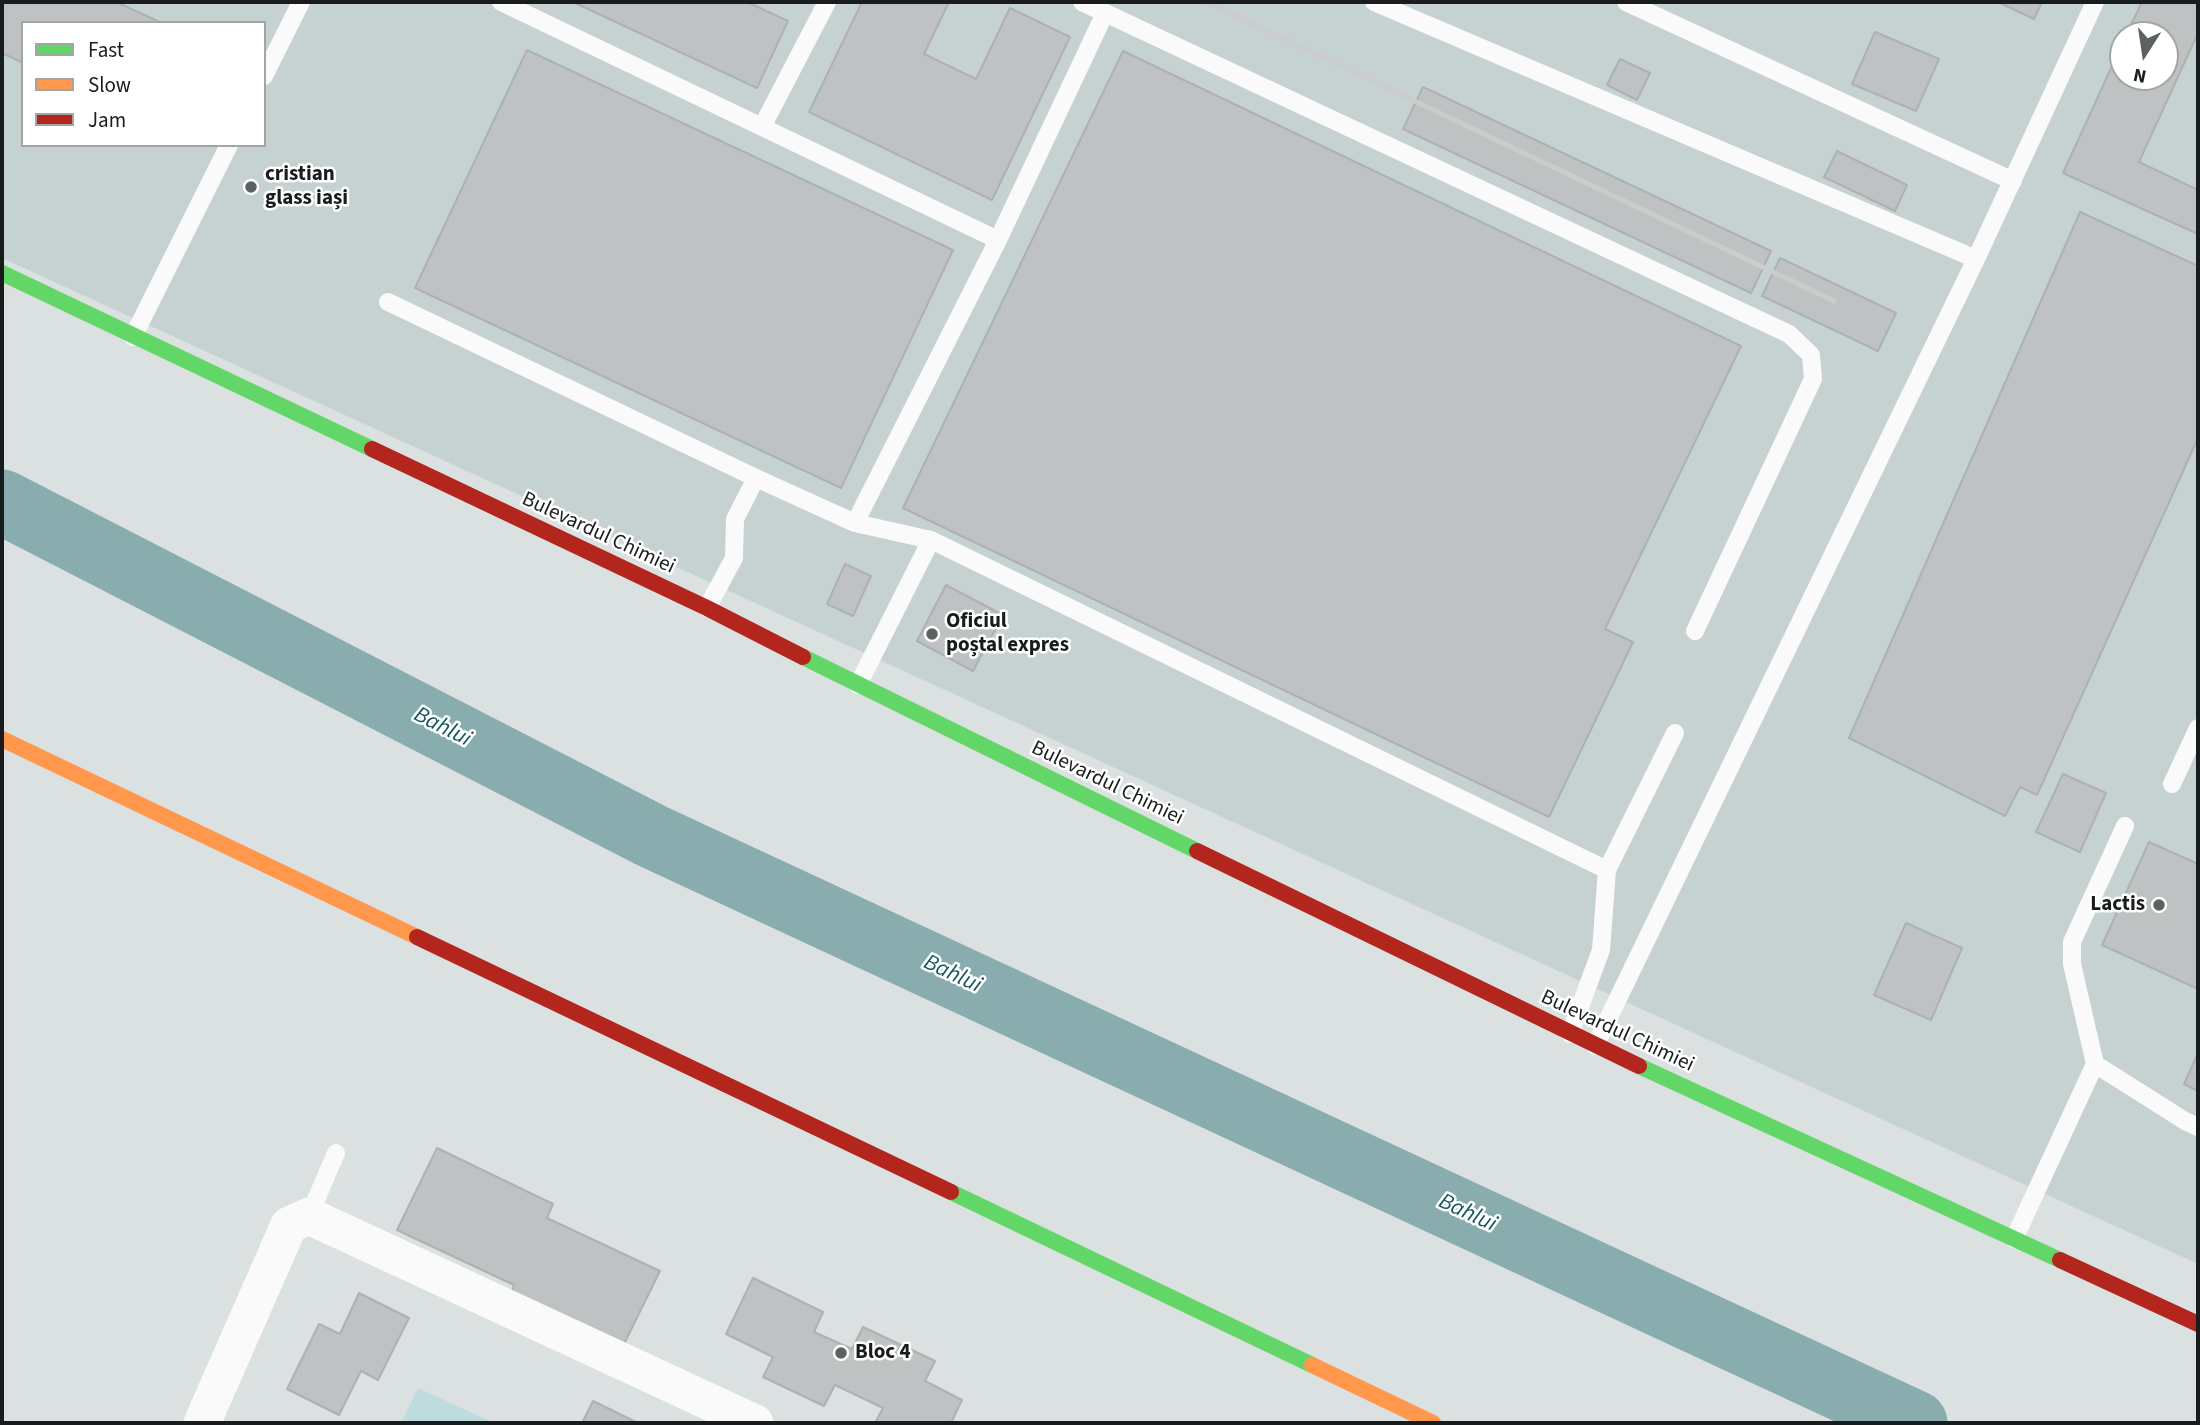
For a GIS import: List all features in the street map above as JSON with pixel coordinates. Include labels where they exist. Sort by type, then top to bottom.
[{"type":"street","name":"Bulevardul Chimiei","points":[[2,273],[707,608],[858,685],[1595,1046],[2198,1324]]},
{"type":"street","points":[[2,739],[1433,1423]]},
{"type":"street","points":[[202,1423],[289,1225],[309,1216],[755,1423]]},
{"type":"lane","points":[[266,72],[301,2]]},
{"type":"lane","points":[[503,2],[998,240]]},
{"type":"lane","points":[[762,127],[827,2]]},
{"type":"lane","points":[[1082,2],[1789,334],[1811,355],[1813,379],[1695,631]]},
{"type":"lane","points":[[1374,2],[1976,259]]},
{"type":"lane","points":[[1626,2],[2013,181]]},
{"type":"lane","points":[[1595,1046],[1976,259],[2095,2]]},
{"type":"lane","points":[[855,523],[998,240],[1105,13]]},
{"type":"lane","points":[[133,337],[228,147]]},
{"type":"lane","points":[[388,302],[755,478],[855,523],[931,540],[1607,870]]},
{"type":"lane","points":[[707,608],[734,558],[735,519],[755,478]]},
{"type":"lane","points":[[858,685],[931,540]]},
{"type":"lane","points":[[2172,784],[2198,728]]},
{"type":"lane","points":[[1570,1034],[1601,950],[1607,870],[1675,733]]},
{"type":"lane","points":[[2014,1239],[2095,1064],[2072,964],[2073,942],[2125,826]]},
{"type":"lane","points":[[2095,1064],[2198,1127]]},
{"type":"lane","points":[[309,1216],[336,1153]]},
{"type":"shaded area","points":[[2,2],[2198,2],[2198,1264],[2,258]]},
{"type":"shaded area","points":[[418,1388],[494,1423],[401,1423]]},
{"type":"building","points":[[2,2],[116,2],[158,21],[21,21],[21,62],[2,53]]},
{"type":"building","points":[[573,2],[747,2],[788,21],[757,88]]},
{"type":"building","points":[[862,2],[949,2],[924,54],[976,79],[1010,8],[1070,37],[992,200],[809,112]]},
{"type":"building","points":[[1998,2],[2042,2],[2034,19]]},
{"type":"building","points":[[2142,2],[2198,2],[2198,33],[2179,75],[2179,21],[2133,21]]},
{"type":"building","points":[[1875,32],[1939,59],[1916,111],[1852,84]]},
{"type":"building","points":[[527,50],[953,250],[841,488],[415,288]]},
{"type":"building","points":[[1123,51],[1741,346],[1605,629],[1633,642],[1549,817],[903,508]]},
{"type":"building","points":[[1620,59],[1650,73],[1637,100],[1607,85]]},
{"type":"building","points":[[2109,73],[2109,91],[2171,91],[2139,162],[2198,190],[2198,234],[2063,173]]},
{"type":"building","points":[[1423,87],[1771,251],[1751,293],[1403,129]]},
{"type":"building","points":[[1837,151],[1907,185],[1895,211],[1824,177]]},
{"type":"building","points":[[2080,212],[2198,266],[2198,438],[2037,795],[2020,787],[2005,816],[1849,738]]},
{"type":"building","points":[[1780,258],[1896,313],[1878,351],[1762,296]]},
{"type":"building","points":[[845,564],[871,576],[853,616],[827,604]]},
{"type":"building","points":[[946,585],[1003,615],[973,671],[917,641]]},
{"type":"building","points":[[2063,774],[2106,793],[2080,852],[2036,832]]},
{"type":"building","name":"Lactis","points":[[2149,842],[2198,864],[2198,989],[2102,945]]},
{"type":"building","points":[[1906,923],[1962,948],[1931,1020],[1874,995]]},
{"type":"building","points":[[2198,1053],[2198,1091],[2184,1084]]},
{"type":"building","points":[[437,1148],[553,1204],[547,1218],[660,1271],[622,1348],[510,1296],[514,1285],[397,1230]]},
{"type":"building","name":"Bloc 4","points":[[753,1278],[823,1312],[814,1332],[852,1349],[863,1327],[935,1361],[925,1381],[962,1400],[951,1423],[875,1423],[883,1408],[835,1385],[824,1406],[763,1377],[773,1357],[726,1334]]},
{"type":"building","points":[[359,1293],[409,1318],[378,1380],[361,1371],[339,1415],[287,1389],[319,1324],[340,1334]]},
{"type":"building","points":[[593,1401],[638,1423],[582,1423]]},
{"type":"waterway","name":"Bahlui","points":[[2,502],[652,836],[1915,1423]]},
{"type":"railway","points":[[1207,2],[1834,301]]},
{"type":"traffic: fast","points":[[2,273],[372,449]]},
{"type":"traffic: fast","points":[[803,657],[1197,851]]},
{"type":"traffic: fast","points":[[1639,1066],[2060,1260]]},
{"type":"traffic: fast","points":[[951,1192],[1312,1365]]},
{"type":"traffic: slow","points":[[2,739],[417,937]]},
{"type":"traffic: slow","points":[[1312,1365],[1433,1423]]},
{"type":"traffic: jam","points":[[372,449],[707,608],[803,657]]},
{"type":"traffic: jam","points":[[1197,851],[1639,1066]]},
{"type":"traffic: jam","points":[[417,937],[951,1192]]},
{"type":"traffic: jam","points":[[2060,1260],[2198,1324]]},
{"type":"place","name":"cristian glass iași","points":[[251,187]]},
{"type":"place","name":"Oficiul poștal expres","points":[[932,634]]},
{"type":"place","name":"Lactis","points":[[2159,905]]},
{"type":"place","name":"Bloc 4","points":[[841,1353]]}]
